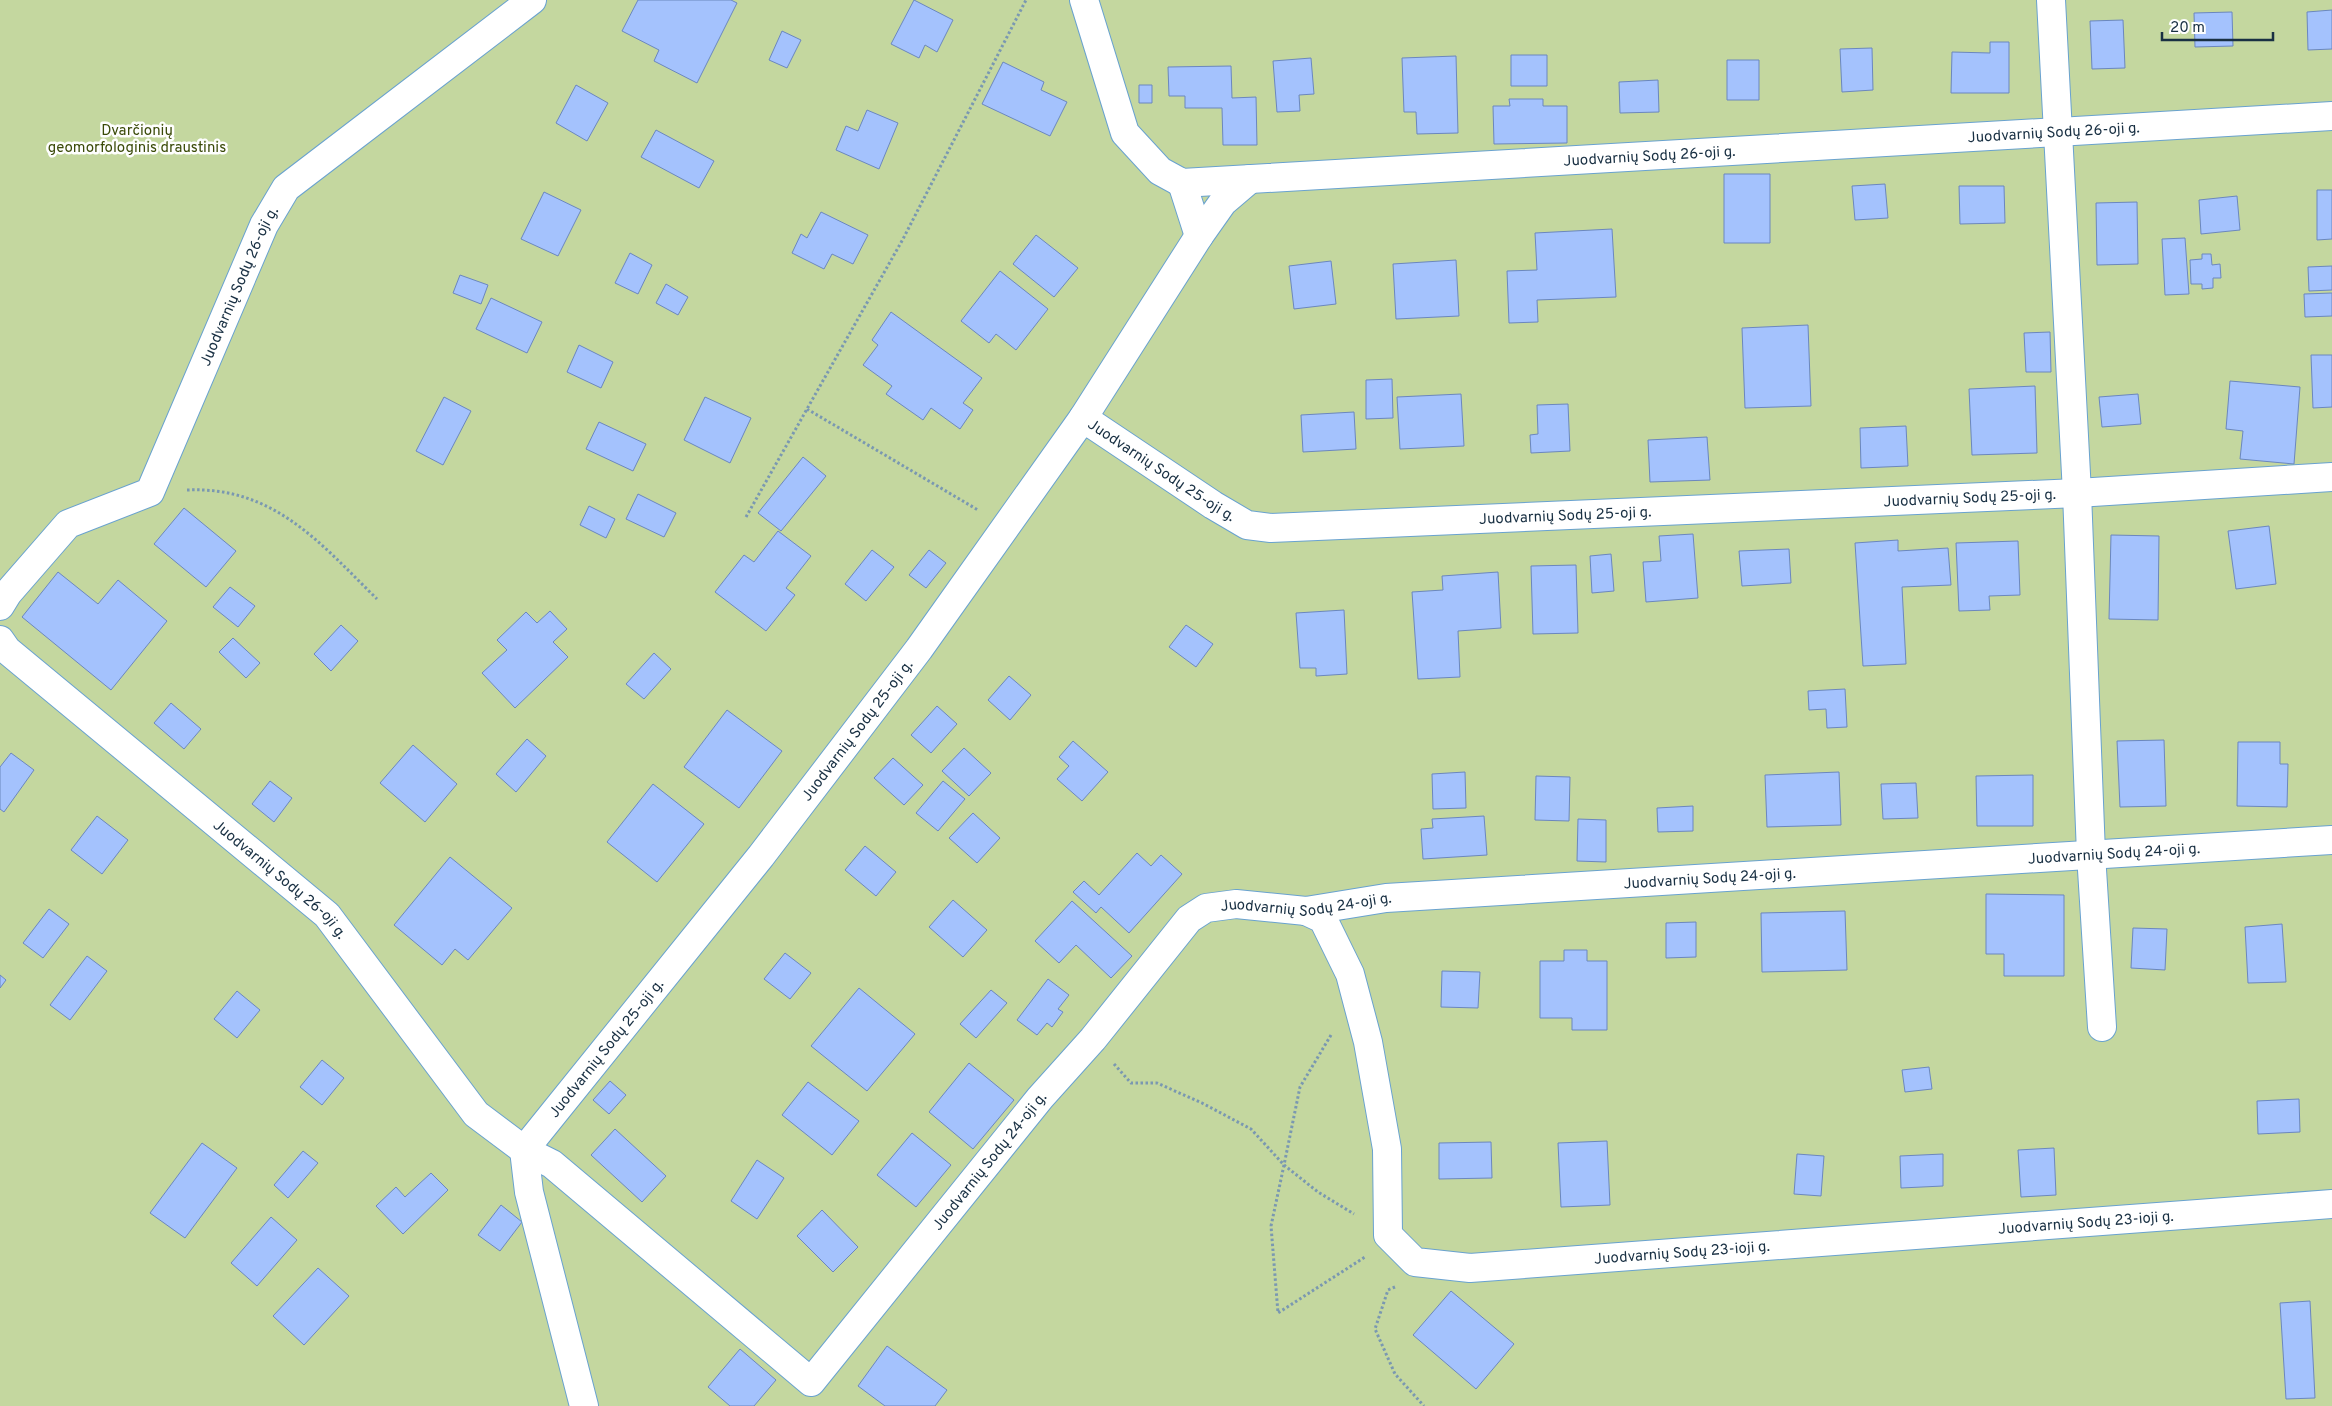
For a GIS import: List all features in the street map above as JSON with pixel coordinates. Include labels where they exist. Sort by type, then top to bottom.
[{"type":"street","name":"Juodvarnių Sodų 26-oji g.","points":[[150,492],[264,225],[286,188],[532,0]]},
{"type":"street","points":[[1084,0],[1125,133],[1160,171],[1182,183],[1199,236]]},
{"type":"street","points":[[2051,0],[2077,493],[2090,854],[2102,1027]]},
{"type":"street","name":"Juodvarnių Sodų 26-oji g.","points":[[1182,183],[2332,116]]},
{"type":"street","points":[[1083,418],[1199,236],[1223,202],[1250,179]]},
{"type":"street","name":"Juodvarnių Sodų 25-oji g.","points":[[524,1150],[761,856],[919,649],[1083,418],[1213,505],[1247,525],[1271,528],[2077,493],[2332,477]]},
{"type":"street","points":[[0,606],[8,592],[68,524],[150,492]]},
{"type":"street","name":"Juodvarnių Sodų 26-oji g.","points":[[0,640],[8,650],[327,915],[476,1114],[524,1150]]},
{"type":"street","name":"Juodvarnių Sodų 24-oji g.","points":[[524,1150],[552,1164],[810,1382],[1040,1098],[1092,1039],[1189,919],[1206,908],[1236,904],[1306,911],[1386,898],[2332,840]]},
{"type":"street","points":[[1306,911],[1323,919],[1350,974],[1368,1042],[1387,1148],[1388,1235]]},
{"type":"street","points":[[524,1150],[529,1192],[584,1406]]},
{"type":"street","name":"Juodvarnių Sodų 23-ioji g.","points":[[1388,1235],[1415,1262],[1470,1268],[2332,1204]]},
{"type":"path","points":[[746,517],[903,239],[1026,0]]},
{"type":"path","points":[[807,409],[1006,527]]},
{"type":"path","points":[[150,492],[200,490],[237,496],[266,506],[290,518],[315,538],[377,599]]},
{"type":"path","points":[[1092,1039],[1131,1083],[1157,1083],[1202,1103],[1251,1129],[1284,1165],[1318,1192],[1388,1235],[1363,1260],[1278,1313],[1271,1226],[1284,1165],[1300,1088],[1334,1030]]},
{"type":"path","points":[[1402,1283],[1388,1290],[1375,1329],[1395,1374],[1424,1406]]},
{"type":"green space","name":"Dvarčionių geomorfologinis draustinis","points":[[0,0],[2332,0],[2332,1406],[0,1406]]},
{"type":"building","points":[[638,0],[731,0],[737,3],[697,83],[654,61],[659,50],[622,31]]},
{"type":"building","points":[[914,0],[953,20],[937,52],[925,45],[919,58],[891,44]]},
{"type":"building","points":[[2332,10],[2332,49],[2308,50],[2307,12]]},
{"type":"building","points":[[2232,12],[2233,46],[2195,47],[2194,13]]},
{"type":"building","points":[[2123,20],[2125,68],[2092,69],[2090,21]]},
{"type":"building","points":[[782,31],[801,40],[787,68],[769,60]]},
{"type":"building","points":[[1990,42],[2009,42],[2009,93],[1951,93],[1952,52],[1990,53]]},
{"type":"building","points":[[1872,48],[1873,90],[1842,92],[1840,49]]},
{"type":"building","points":[[1511,55],[1547,55],[1547,86],[1511,86]]},
{"type":"building","points":[[1456,56],[1458,133],[1417,134],[1416,112],[1404,112],[1402,58]]},
{"type":"building","points":[[1311,58],[1314,94],[1299,95],[1300,111],[1277,112],[1273,61]]},
{"type":"building","points":[[1727,60],[1759,60],[1759,100],[1727,100]]},
{"type":"building","points":[[1003,62],[1044,82],[1041,90],[1067,102],[1050,136],[982,104]]},
{"type":"building","points":[[1231,66],[1232,98],[1256,97],[1257,145],[1223,145],[1222,108],[1185,108],[1185,96],[1169,96],[1168,67]]},
{"type":"building","points":[[1658,80],[1659,112],[1620,113],[1619,82]]},
{"type":"building","points":[[576,85],[608,103],[587,141],[556,123]]},
{"type":"building","points":[[1139,85],[1152,85],[1152,103],[1139,103]]},
{"type":"building","points":[[1509,99],[1543,99],[1543,106],[1567,106],[1567,143],[1494,144],[1493,106],[1510,106]]},
{"type":"building","points":[[867,110],[898,123],[879,169],[836,150],[846,126],[858,131]]},
{"type":"building","points":[[656,130],[714,161],[699,188],[641,157]]},
{"type":"building","points":[[1724,174],[1770,174],[1770,243],[1724,243]]},
{"type":"building","points":[[1885,184],[1888,218],[1855,220],[1852,186]]},
{"type":"building","points":[[1959,186],[2004,186],[2005,223],[1960,224]]},
{"type":"building","points":[[2317,190],[2332,190],[2332,239],[2317,240]]},
{"type":"building","points":[[544,192],[581,210],[558,256],[521,239]]},
{"type":"building","points":[[2237,196],[2240,230],[2201,234],[2199,200]]},
{"type":"building","points":[[2137,202],[2138,264],[2097,265],[2096,203]]},
{"type":"building","points":[[821,212],[868,235],[853,264],[832,254],[824,269],[792,253],[801,234],[807,238]]},
{"type":"building","points":[[1612,229],[1616,297],[1537,300],[1538,322],[1509,323],[1507,271],[1537,270],[1535,233]]},
{"type":"building","points":[[1036,235],[1078,268],[1054,297],[1013,264]]},
{"type":"building","points":[[2185,238],[2189,294],[2165,295],[2162,239]]},
{"type":"building","points":[[630,253],[652,265],[638,294],[615,283]]},
{"type":"building","points":[[2202,254],[2211,254],[2212,265],[2220,264],[2221,278],[2213,278],[2213,288],[2202,289],[2202,284],[2191,284],[2190,260],[2202,259]]},
{"type":"building","points":[[1456,260],[1459,316],[1396,319],[1393,264]]},
{"type":"building","points":[[1331,261],[1336,304],[1294,309],[1289,266]]},
{"type":"building","points":[[2332,266],[2332,290],[2309,291],[2308,267]]},
{"type":"building","points":[[1000,271],[1048,309],[1016,350],[996,334],[989,343],[961,321]]},
{"type":"building","points":[[460,275],[488,285],[481,304],[453,293]]},
{"type":"building","points":[[666,284],[688,297],[678,315],[656,303]]},
{"type":"building","points":[[2332,293],[2332,316],[2305,317],[2304,294]]},
{"type":"building","points":[[491,298],[542,322],[527,353],[476,329]]},
{"type":"building","points":[[891,312],[982,378],[963,403],[973,410],[960,429],[931,408],[923,420],[886,394],[892,386],[863,365],[878,345],[872,340]]},
{"type":"building","points":[[1808,325],[1811,406],[1745,408],[1742,328]]},
{"type":"building","points":[[2050,332],[2051,372],[2026,372],[2024,333]]},
{"type":"building","points":[[579,345],[613,362],[601,388],[567,372]]},
{"type":"building","points":[[2311,355],[2332,355],[2332,407],[2313,408]]},
{"type":"building","points":[[1392,379],[1393,418],[1366,419],[1366,380]]},
{"type":"building","points":[[2230,381],[2300,387],[2294,464],[2240,459],[2243,431],[2226,429]]},
{"type":"building","points":[[2035,386],[2037,453],[1972,455],[1969,389]]},
{"type":"building","points":[[1461,394],[1464,446],[1400,449],[1397,397]]},
{"type":"building","points":[[2138,394],[2141,424],[2102,427],[2099,397]]},
{"type":"building","points":[[444,397],[471,411],[443,465],[416,451]]},
{"type":"building","points":[[705,397],[751,418],[730,463],[684,440]]},
{"type":"building","points":[[1568,404],[1570,451],[1531,453],[1530,435],[1538,434],[1537,405]]},
{"type":"building","points":[[1354,412],[1356,449],[1303,452],[1301,415]]},
{"type":"building","points":[[599,422],[646,444],[633,471],[586,449]]},
{"type":"building","points":[[1906,426],[1908,466],[1861,468],[1860,428]]},
{"type":"building","points":[[1707,437],[1710,480],[1650,482],[1648,440]]},
{"type":"building","points":[[803,457],[826,476],[781,531],[758,513]]},
{"type":"building","points":[[638,494],[676,513],[664,537],[626,519]]},
{"type":"building","points":[[589,506],[615,519],[606,538],[580,525]]},
{"type":"building","points":[[184,508],[236,551],[206,587],[154,544]]},
{"type":"building","points":[[2269,526],[2276,584],[2236,589],[2228,531]]},
{"type":"building","points":[[778,531],[811,556],[786,588],[795,595],[766,631],[715,592],[744,555],[754,562]]},
{"type":"building","points":[[1693,534],[1698,598],[1646,602],[1643,562],[1661,561],[1659,536]]},
{"type":"building","points":[[2111,535],[2159,536],[2158,620],[2109,619]]},
{"type":"building","points":[[1898,540],[1898,551],[1948,548],[1951,585],[1902,587],[1906,664],[1863,666],[1855,543]]},
{"type":"building","points":[[2018,541],[2020,595],[1989,596],[1990,610],[1959,611],[1956,543]]},
{"type":"building","points":[[1789,549],[1791,583],[1742,586],[1739,551]]},
{"type":"building","points":[[872,550],[894,567],[866,601],[845,584]]},
{"type":"building","points":[[929,550],[946,563],[926,588],[909,575]]},
{"type":"building","points":[[1611,554],[1614,591],[1592,593],[1590,556]]},
{"type":"building","points":[[1576,565],[1578,633],[1533,634],[1531,566]]},
{"type":"building","points":[[58,572],[98,604],[118,580],[167,621],[111,690],[22,617]]},
{"type":"building","points":[[1498,572],[1501,628],[1458,631],[1460,677],[1418,679],[1412,592],[1443,590],[1442,576]]},
{"type":"building","points":[[230,587],[255,606],[238,627],[213,607]]},
{"type":"building","points":[[1344,610],[1347,674],[1316,676],[1316,668],[1300,668],[1296,613]]},
{"type":"building","points":[[550,611],[567,629],[553,642],[568,657],[515,708],[482,673],[507,650],[497,640],[526,612],[537,623]]},
{"type":"building","points":[[341,625],[358,641],[331,671],[314,654]]},
{"type":"building","points":[[1186,625],[1213,644],[1196,667],[1169,647]]},
{"type":"building","points":[[233,638],[260,663],[246,678],[219,652]]},
{"type":"building","points":[[654,653],[671,669],[644,699],[626,684]]},
{"type":"building","points":[[1009,676],[1031,695],[1010,720],[988,700]]},
{"type":"building","points":[[1845,689],[1847,727],[1827,728],[1826,709],[1809,710],[1808,691]]},
{"type":"building","points":[[171,703],[201,729],[184,749],[154,723]]},
{"type":"building","points":[[937,706],[957,724],[931,753],[911,735]]},
{"type":"building","points":[[727,710],[782,751],[739,808],[684,767]]},
{"type":"building","points":[[527,739],[546,756],[516,792],[496,774]]},
{"type":"building","points":[[2164,740],[2166,806],[2120,807],[2117,741]]},
{"type":"building","points":[[1073,741],[1108,772],[1082,801],[1057,779],[1069,766],[1059,757]]},
{"type":"building","points":[[2238,742],[2280,742],[2280,764],[2288,764],[2287,807],[2237,806]]},
{"type":"building","points":[[413,745],[457,784],[425,822],[380,783]]},
{"type":"building","points":[[964,748],[991,773],[969,796],[942,771]]},
{"type":"building","points":[[11,753],[34,770],[4,812],[0,809],[0,767]]},
{"type":"building","points":[[893,758],[923,785],[904,805],[874,778]]},
{"type":"building","points":[[1465,772],[1466,808],[1433,809],[1432,774]]},
{"type":"building","points":[[1839,772],[1841,825],[1767,827],[1765,775]]},
{"type":"building","points":[[2033,775],[2033,826],[1977,826],[1976,776]]},
{"type":"building","points":[[1536,776],[1570,777],[1569,821],[1535,820]]},
{"type":"building","points":[[270,781],[292,798],[274,822],[252,804]]},
{"type":"building","points":[[943,781],[965,799],[938,831],[916,813]]},
{"type":"building","points":[[1916,783],[1918,818],[1883,819],[1881,784]]},
{"type":"building","points":[[653,784],[704,824],[657,882],[607,842]]},
{"type":"building","points":[[1693,806],[1693,831],[1658,832],[1657,808]]},
{"type":"building","points":[[973,813],[1000,838],[977,863],[949,838]]},
{"type":"building","points":[[97,816],[128,840],[102,874],[71,850]]},
{"type":"building","points":[[1484,816],[1487,855],[1423,859],[1421,829],[1433,828],[1432,819]]},
{"type":"building","points":[[1578,819],[1606,820],[1606,862],[1577,861]]},
{"type":"building","points":[[865,846],[896,872],[876,896],[845,870]]},
{"type":"building","points":[[1137,853],[1151,866],[1161,855],[1182,874],[1129,933],[1101,907],[1096,913],[1073,892],[1084,881],[1099,895]]},
{"type":"building","points":[[450,857],[512,908],[468,960],[455,949],[442,965],[394,925]]},
{"type":"building","points":[[1986,894],[2064,895],[2064,976],[2004,976],[2004,954],[1986,954]]},
{"type":"building","points":[[953,900],[987,930],[963,957],[929,927]]},
{"type":"building","points":[[1072,901],[1132,956],[1111,978],[1076,945],[1059,963],[1035,941]]},
{"type":"building","points":[[49,909],[69,924],[43,958],[23,943]]},
{"type":"building","points":[[1845,911],[1847,970],[1762,972],[1761,913]]},
{"type":"building","points":[[1696,922],[1696,957],[1666,958],[1666,923]]},
{"type":"building","points":[[2282,924],[2286,982],[2248,983],[2245,927]]},
{"type":"building","points":[[2133,928],[2167,929],[2165,970],[2131,968]]},
{"type":"building","points":[[1564,950],[1587,950],[1587,961],[1607,961],[1607,1030],[1572,1030],[1572,1018],[1540,1018],[1540,961],[1564,961]]},
{"type":"building","points":[[785,953],[811,973],[790,999],[764,979]]},
{"type":"building","points":[[87,956],[107,971],[70,1020],[50,1005]]},
{"type":"building","points":[[1442,971],[1480,972],[1478,1008],[1441,1007]]},
{"type":"building","points":[[0,975],[6,980],[0,988]]},
{"type":"building","points":[[1048,979],[1069,995],[1058,1009],[1063,1012],[1052,1027],[1047,1023],[1037,1035],[1017,1020]]},
{"type":"building","points":[[859,988],[915,1034],[867,1091],[811,1046]]},
{"type":"building","points":[[991,990],[1007,1003],[976,1038],[960,1024]]},
{"type":"building","points":[[237,991],[260,1010],[237,1038],[214,1019]]},
{"type":"building","points":[[322,1060],[344,1078],[322,1105],[300,1087]]},
{"type":"building","points":[[969,1063],[1014,1100],[973,1149],[929,1112]]},
{"type":"building","points":[[1929,1067],[1932,1089],[1905,1092],[1902,1070]]},
{"type":"building","points":[[610,1081],[626,1095],[609,1114],[593,1100]]},
{"type":"building","points":[[808,1082],[859,1121],[832,1155],[782,1115]]},
{"type":"building","points":[[2299,1099],[2300,1132],[2258,1134],[2257,1101]]},
{"type":"building","points":[[615,1129],[666,1176],[642,1202],[591,1155]]},
{"type":"building","points":[[912,1133],[951,1165],[916,1207],[877,1175]]},
{"type":"building","points":[[1607,1141],[1610,1205],[1561,1207],[1558,1143]]},
{"type":"building","points":[[1491,1142],[1492,1178],[1439,1179],[1439,1143]]},
{"type":"building","points":[[202,1143],[237,1168],[185,1238],[150,1213]]},
{"type":"building","points":[[2054,1148],[2056,1195],[2021,1197],[2018,1150]]},
{"type":"building","points":[[303,1151],[318,1163],[288,1198],[274,1185]]},
{"type":"building","points":[[1797,1154],[1824,1156],[1821,1196],[1794,1194]]},
{"type":"building","points":[[1943,1154],[1943,1186],[1901,1188],[1900,1156]]},
{"type":"building","points":[[757,1160],[784,1178],[757,1219],[731,1201]]},
{"type":"building","points":[[431,1173],[448,1190],[403,1234],[376,1206],[396,1187],[405,1197]]},
{"type":"building","points":[[501,1205],[522,1222],[500,1251],[478,1235]]},
{"type":"building","points":[[822,1210],[858,1247],[833,1272],[797,1236]]},
{"type":"building","points":[[271,1217],[297,1240],[257,1286],[231,1263]]},
{"type":"building","points":[[318,1268],[349,1296],[304,1345],[273,1316]]},
{"type":"building","points":[[1451,1291],[1514,1344],[1476,1389],[1413,1335]]},
{"type":"building","points":[[2310,1301],[2315,1398],[2286,1399],[2280,1303]]},
{"type":"building","points":[[887,1346],[947,1390],[935,1406],[885,1406],[858,1386]]},
{"type":"building","points":[[740,1349],[776,1380],[754,1406],[730,1406],[708,1387]]}]
